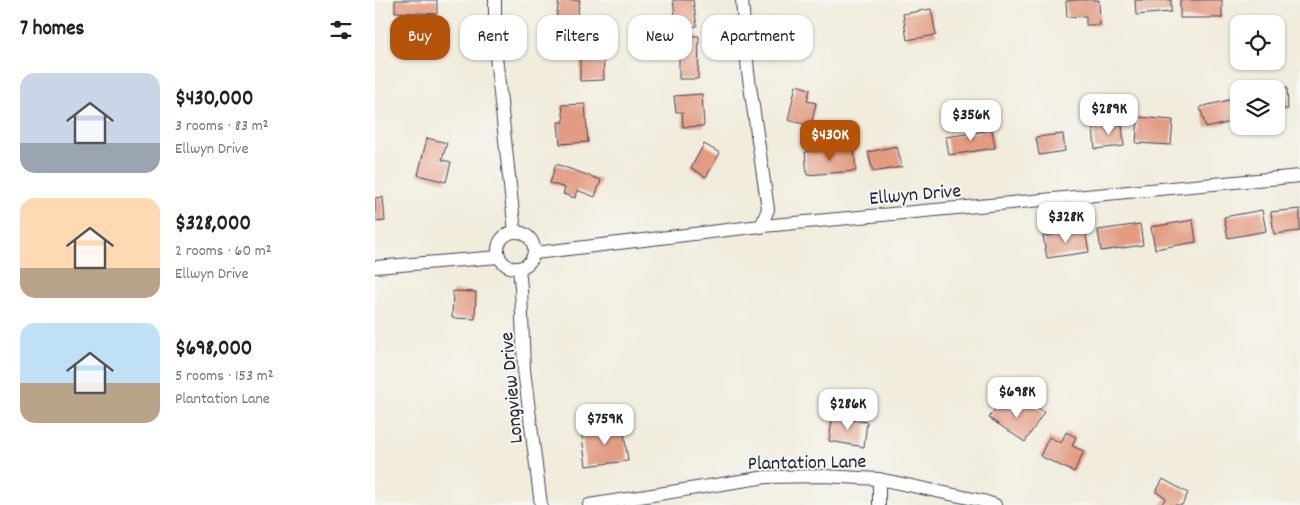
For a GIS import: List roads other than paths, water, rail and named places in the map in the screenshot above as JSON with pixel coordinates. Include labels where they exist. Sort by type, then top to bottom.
[{"type":"street","points":[[495,0],[495,47],[515,232]]},
{"type":"street","points":[[742,0],[748,72],[768,209],[761,227]]},
{"type":"street","name":"Ellwyn Drive","points":[[535,253],[761,227],[1300,176]]},
{"type":"street","points":[[515,232],[529,236],[535,247],[535,253],[529,264],[519,268],[512,268],[502,262],[498,251],[501,239],[515,232]]},
{"type":"street","points":[[375,267],[499,256]]},
{"type":"street","name":"Longview Drive","points":[[519,268],[525,370],[541,505]]},
{"type":"street","name":"Plantation Lane","points":[[589,505],[766,477],[824,476],[879,479],[995,505]]},
{"type":"street","points":[[879,479],[879,505]]}]
